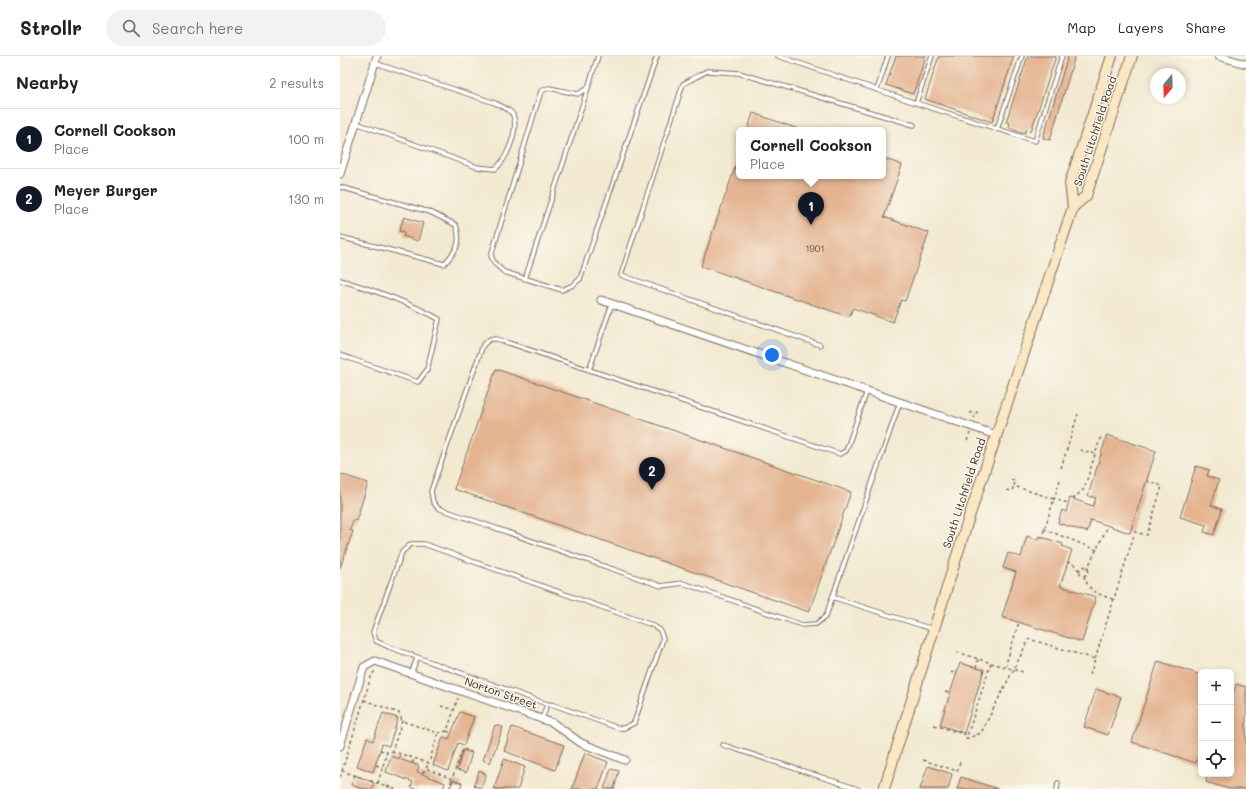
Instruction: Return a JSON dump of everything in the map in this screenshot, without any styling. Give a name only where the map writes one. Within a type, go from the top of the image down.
[{"type":"main road","name":"South Litchfield Road","points":[[884,789],[996,435],[1073,207],[1070,183],[1112,56]]},
{"type":"main road","name":"South Litchfield Road","points":[[1073,207],[1086,196],[1132,56]]},
{"type":"main road","points":[[1070,183],[1086,196]]},
{"type":"street","points":[[1218,56],[1246,64]]},
{"type":"street","points":[[340,174],[376,59]]},
{"type":"street","points":[[601,300],[996,435]]},
{"type":"street","name":"Norton Street","points":[[340,746],[364,667],[375,661],[553,723],[581,743],[625,760]]},
{"type":"lane","points":[[525,279],[598,56]]},
{"type":"lane","points":[[588,88],[578,94],[549,88],[541,91],[491,256],[495,264],[504,272],[562,290],[573,285],[580,278],[657,56]]},
{"type":"lane","points":[[778,56],[916,103],[1035,141],[1062,56]]},
{"type":"lane","points":[[877,90],[888,56]]},
{"type":"lane","points":[[916,103],[932,56]]},
{"type":"lane","points":[[997,129],[1022,56]]},
{"type":"lane","points":[[356,123],[478,167],[495,169],[502,164],[508,153],[514,127],[513,114],[507,109],[495,103],[376,59]]},
{"type":"lane","points":[[820,344],[621,275],[683,84],[707,71],[739,73],[914,125]]},
{"type":"lane","points":[[340,187],[430,212],[456,225],[459,235],[456,250],[444,264],[340,237]]},
{"type":"lane","points":[[340,280],[369,288],[424,310],[440,319],[427,370],[418,382],[340,355]]},
{"type":"lane","points":[[589,370],[612,304]]},
{"type":"lane","points":[[867,391],[846,451],[840,454],[497,339],[490,339],[483,345],[431,491],[433,502],[438,508],[661,586],[683,583],[802,624],[816,624],[826,616],[900,402]]},
{"type":"lane","points":[[411,544],[424,544],[652,625],[660,630],[663,639],[634,722],[624,728],[618,728],[554,705],[547,704],[418,658],[376,641],[374,632],[402,552],[411,544]]},
{"type":"lane","points":[[832,597],[934,630]]},
{"type":"lane","points":[[411,674],[418,658]]},
{"type":"lane","points":[[542,719],[547,704]]},
{"type":"lane","points":[[723,745],[858,789]]},
{"type":"lane","points":[[1057,789],[1058,783]]},
{"type":"path","points":[[1061,468],[1078,414]]},
{"type":"path","points":[[1073,499],[1084,489],[1101,436]]},
{"type":"path","points":[[1080,450],[1095,454]]},
{"type":"path","points":[[1008,490],[1012,491],[1014,486],[1015,481],[1011,480]]},
{"type":"path","points":[[1042,537],[1060,480]]},
{"type":"path","points":[[1090,675],[1135,532],[1147,535],[1162,486],[1147,481]]},
{"type":"path","points":[[1014,486],[1068,503]]},
{"type":"path","points":[[1084,576],[1087,574],[1087,569],[1108,526]]},
{"type":"path","points":[[1044,529],[1081,543],[1082,546],[1097,550]]},
{"type":"path","points":[[1068,562],[1075,565],[1081,575],[1084,576],[1090,589],[1095,593],[1113,599]]},
{"type":"path","points":[[1079,571],[1082,567],[1087,569]]},
{"type":"path","points":[[1006,667],[1020,622]]},
{"type":"path","points":[[991,663],[966,739],[982,733],[1029,639],[1094,659]]},
{"type":"path","points":[[957,652],[1023,672]]},
{"type":"path","points":[[976,668],[978,659]]},
{"type":"path","points":[[340,777],[371,677],[374,672],[379,670]]},
{"type":"path","points":[[951,672],[956,674]]},
{"type":"path","points":[[944,692],[950,694]]},
{"type":"path","points":[[447,730],[458,698]]},
{"type":"path","points":[[364,700],[399,713],[402,721],[392,751]]},
{"type":"path","points":[[441,706],[454,710]]},
{"type":"path","points":[[451,717],[455,718]]},
{"type":"path","points":[[402,721],[438,733],[447,730]]},
{"type":"path","points":[[934,725],[967,735]]},
{"type":"path","points":[[447,730],[451,733]]},
{"type":"path","points":[[423,773],[427,769],[438,733]]},
{"type":"path","points":[[449,789],[463,749],[472,752]]},
{"type":"path","points":[[380,750],[387,752],[392,751],[429,763]]},
{"type":"path","points":[[378,783],[387,752]]},
{"type":"path","points":[[399,758],[400,754]]},
{"type":"path","points":[[412,763],[415,758]]},
{"type":"path","points":[[923,760],[957,772],[960,762]]},
{"type":"path","points":[[376,765],[382,767]]},
{"type":"path","points":[[427,769],[452,779]]},
{"type":"path","points":[[342,771],[395,789]]},
{"type":"building","points":[[896,56],[926,56],[913,94],[886,85]]},
{"type":"building","points":[[939,56],[1014,56],[992,122],[925,99]]},
{"type":"building","points":[[1028,56],[1056,56],[1031,131],[1027,129],[1025,133],[1009,127],[1010,123],[1006,122]]},
{"type":"building","points":[[1068,56],[1075,56],[1050,140],[1043,138]]},
{"type":"building","points":[[753,113],[793,127],[749,127]]},
{"type":"building","points":[[886,159],[902,165],[884,217],[929,233],[905,301],[901,300],[893,322],[853,308],[849,317],[701,266],[736,165],[736,179],[886,179]]},
{"type":"building","points":[[404,217],[423,223],[418,241],[403,236],[405,232],[399,231]]},
{"type":"building","points":[[496,369],[851,492],[809,612],[454,489]]},
{"type":"building","points":[[1107,435],[1156,451],[1130,533],[1091,520],[1087,532],[1058,523],[1062,510],[1066,512],[1070,498],[1093,506],[1096,498],[1088,496]]},
{"type":"building","points":[[1196,466],[1209,470],[1207,476],[1219,480],[1211,505],[1222,509],[1214,535],[1204,532],[1206,525],[1180,517]]},
{"type":"building","points":[[340,474],[368,483],[356,521],[353,520],[350,530],[353,531],[340,568]]},
{"type":"building","points":[[1027,536],[1038,540],[1039,536],[1063,544],[1062,546],[1072,550],[1060,586],[1096,597],[1082,642],[1002,617],[1016,572],[1003,568],[1008,553],[1021,557]]},
{"type":"building","points":[[1158,661],[1198,674],[1198,756],[1196,763],[1132,742]]},
{"type":"building","points":[[960,663],[984,670],[964,733],[940,725]]},
{"type":"building","points":[[1236,684],[1246,687],[1246,789],[1229,789],[1206,782],[1207,777],[1234,777],[1234,691]]},
{"type":"building","points":[[1096,689],[1121,697],[1108,735],[1084,727]]},
{"type":"building","points":[[460,712],[474,717],[464,745],[458,743],[448,771],[433,765],[443,737],[449,739]]},
{"type":"building","points":[[383,713],[398,718],[389,746],[382,744],[373,772],[357,766],[367,738],[373,741]]},
{"type":"building","points":[[495,725],[503,727],[490,763],[483,760]]},
{"type":"building","points":[[512,727],[564,745],[555,770],[504,751]]},
{"type":"building","points":[[463,750],[472,753],[466,773],[457,770]]},
{"type":"building","points":[[585,753],[608,762],[598,789],[572,789]]},
{"type":"building","points":[[391,756],[419,766],[417,772],[445,783],[443,789],[415,789],[411,787],[413,782],[386,772]]},
{"type":"building","points":[[504,759],[525,767],[518,789],[494,789]]},
{"type":"building","points":[[928,766],[952,774],[948,789],[920,789]]},
{"type":"building","points":[[611,769],[619,771],[614,789],[604,789]]},
{"type":"building","points":[[479,771],[486,774],[481,788],[474,786]]},
{"type":"building","points":[[355,775],[374,783],[372,789],[363,789],[351,785]]},
{"type":"building","points":[[961,777],[998,789],[957,789]]},
{"type":"building","points":[[453,780],[462,783],[460,789],[450,789]]},
{"type":"place","name":"Cornell Cookson","points":[[811,225]]},
{"type":"place","name":"Meyer Burger","points":[[652,490]]}]
